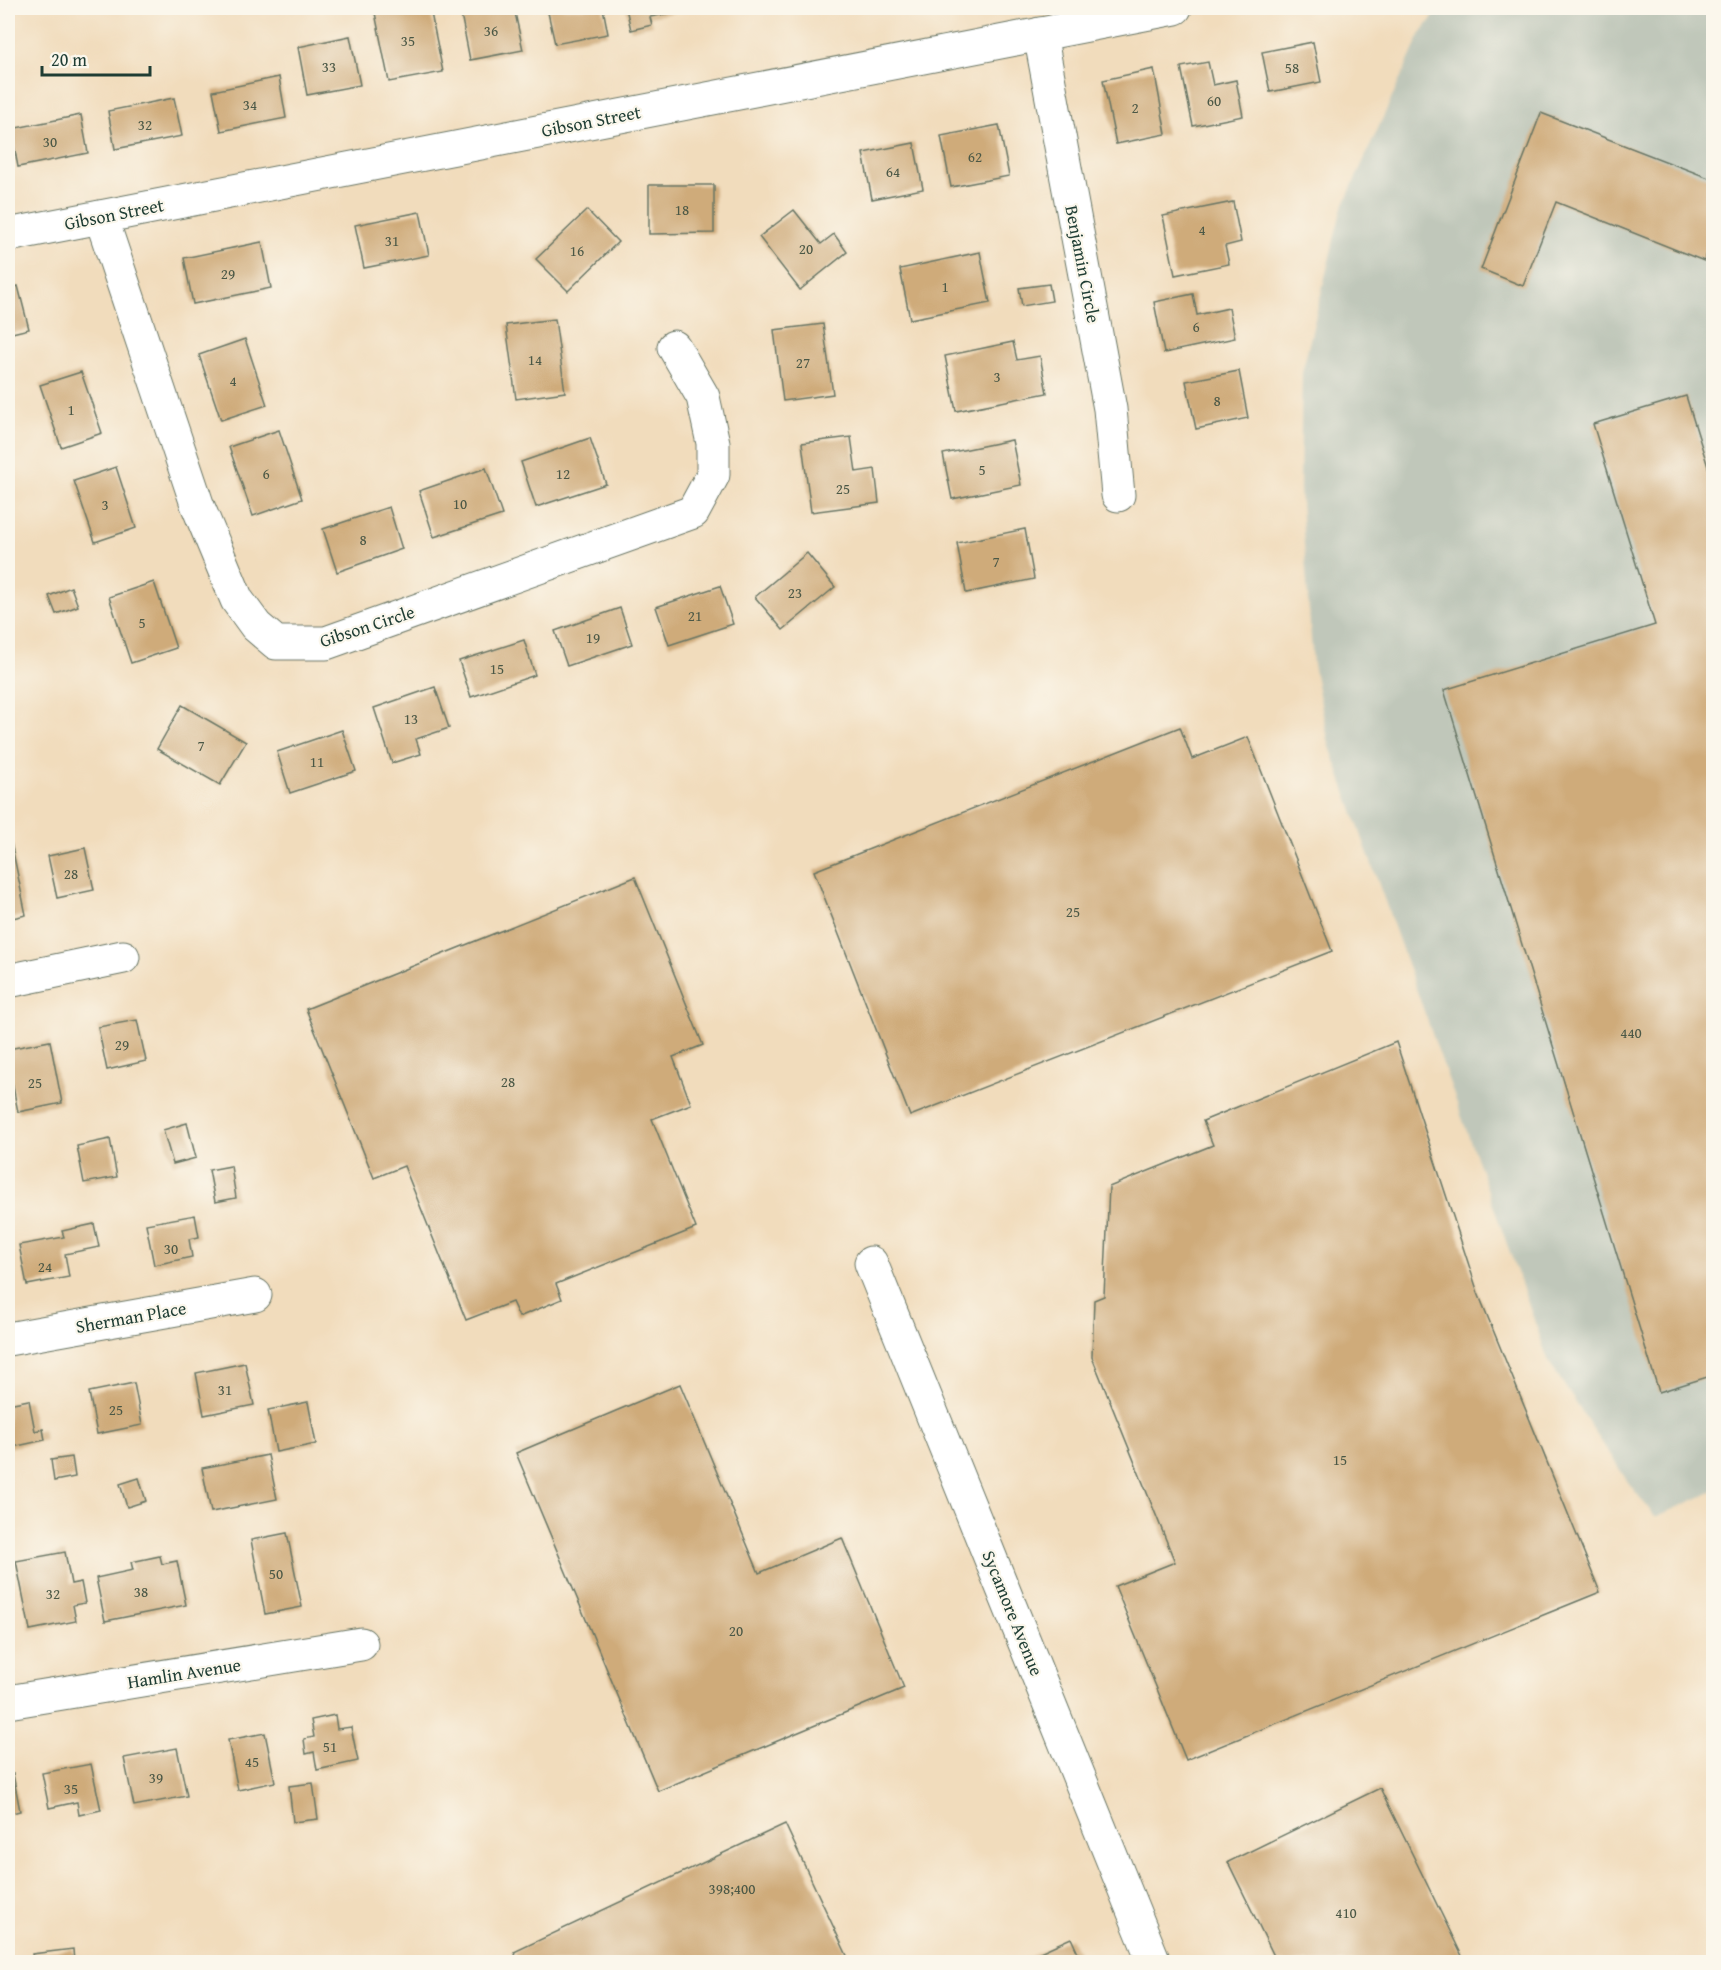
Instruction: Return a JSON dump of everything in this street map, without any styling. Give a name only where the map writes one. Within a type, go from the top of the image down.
[{"type":"street","name":"Gibson Street","points":[[8,235],[1175,8]]},
{"type":"street","name":"Benjamin Circle","points":[[1040,34],[1110,409],[1118,495]]},
{"type":"street","name":"Gibson Circle","points":[[101,217],[197,504],[237,600],[255,626],[276,643],[326,643],[693,512],[713,475],[713,443],[703,397],[674,347]]},
{"type":"street","points":[[8,981],[123,957]]},
{"type":"street","name":"Sycamore Avenue","points":[[871,1263],[1154,1962]]},
{"type":"street","name":"Sherman Place","points":[[8,1339],[255,1295]]},
{"type":"street","name":"Hamlin Avenue","points":[[8,1702],[360,1644]]},
{"type":"shaded area","points":[[1440,8],[1713,8],[1714,1491],[1655,1517],[1628,1482],[1549,1362],[1329,744],[1313,664],[1300,489],[1302,373],[1341,211],[1421,33]]},
{"type":"building","points":[[374,8],[430,8],[443,72],[389,82]]},
{"type":"building","points":[[514,8],[523,50],[470,60],[460,9]]},
{"type":"building","points":[[547,8],[603,8],[608,34],[555,44]]},
{"type":"building","points":[[626,8],[692,9],[650,17],[652,25],[631,30]]},
{"type":"building","points":[[350,36],[360,85],[307,95],[298,47]]},
{"type":"building","points":[[1313,42],[1321,82],[1270,92],[1262,52]]},
{"type":"building","points":[[1208,62],[1213,85],[1236,80],[1243,116],[1193,126],[1181,67]]},
{"type":"building","points":[[1154,69],[1166,134],[1116,144],[1103,80]]},
{"type":"building","points":[[279,77],[286,118],[221,131],[213,91]]},
{"type":"building","points":[[174,98],[182,136],[115,149],[108,111]]},
{"type":"building","points":[[1541,113],[1714,180],[1714,237],[1704,261],[1556,202],[1523,286],[1481,269]]},
{"type":"building","points":[[81,115],[88,153],[18,167],[11,129]]},
{"type":"building","points":[[999,125],[1009,176],[951,187],[941,136]]},
{"type":"building","points":[[914,143],[923,189],[872,199],[863,153]]},
{"type":"building","points":[[649,185],[714,185],[714,233],[649,234]]},
{"type":"building","points":[[1233,202],[1241,242],[1225,246],[1229,264],[1175,275],[1163,216]]},
{"type":"building","points":[[587,210],[618,242],[568,291],[536,259]]},
{"type":"building","points":[[794,210],[821,244],[834,234],[847,252],[800,290],[759,237]]},
{"type":"building","points":[[420,212],[429,255],[364,268],[355,225]]},
{"type":"building","points":[[262,242],[271,288],[193,304],[184,258]]},
{"type":"building","points":[[980,252],[990,303],[910,319],[900,269]]},
{"type":"building","points":[[1049,284],[1052,301],[1022,306],[1019,288]]},
{"type":"building","points":[[18,286],[29,329],[8,334],[8,289]]},
{"type":"building","points":[[1193,294],[1197,315],[1229,308],[1235,338],[1164,353],[1154,302]]},
{"type":"building","points":[[555,319],[565,392],[516,399],[506,325]]},
{"type":"building","points":[[823,324],[833,394],[783,401],[774,330]]},
{"type":"building","points":[[245,339],[267,405],[221,420],[199,355]]},
{"type":"building","points":[[1013,342],[1017,360],[1040,356],[1047,393],[956,411],[945,356]]},
{"type":"building","points":[[1239,371],[1248,418],[1196,429],[1186,381]]},
{"type":"building","points":[[81,372],[102,433],[61,447],[40,385]]},
{"type":"building","points":[[1686,396],[1714,486],[1714,1375],[1659,1392],[1444,690],[1655,625],[1593,424]]},
{"type":"building","points":[[279,430],[302,499],[253,516],[229,447]]},
{"type":"building","points":[[851,437],[856,472],[875,469],[879,503],[811,512],[802,443]]},
{"type":"building","points":[[590,438],[606,484],[536,507],[521,462]]},
{"type":"building","points":[[1012,440],[1021,485],[952,499],[943,454]]},
{"type":"building","points":[[116,467],[136,528],[95,542],[74,481]]},
{"type":"building","points":[[486,468],[502,515],[434,537],[419,491]]},
{"type":"building","points":[[389,507],[402,549],[337,572],[323,529]]},
{"type":"building","points":[[1025,529],[1034,579],[966,593],[957,543]]},
{"type":"building","points":[[807,553],[835,587],[783,630],[755,597]]},
{"type":"building","points":[[154,582],[176,648],[131,663],[109,597]]},
{"type":"building","points":[[720,586],[733,624],[669,645],[656,607]]},
{"type":"building","points":[[71,587],[78,606],[56,614],[49,596]]},
{"type":"building","points":[[620,608],[632,644],[567,666],[555,631]]},
{"type":"building","points":[[524,640],[535,675],[471,697],[459,661]]},
{"type":"building","points":[[435,687],[449,728],[416,739],[421,754],[392,763],[374,708]]},
{"type":"building","points":[[182,705],[246,742],[220,785],[157,749]]},
{"type":"building","points":[[1180,727],[1192,759],[1248,737],[1332,951],[910,1116],[814,871]]},
{"type":"building","points":[[342,730],[356,771],[290,793],[277,752]]},
{"type":"building","points":[[8,842],[11,842],[26,915],[8,919]]},
{"type":"building","points":[[85,848],[94,890],[57,898],[48,856]]},
{"type":"building","points":[[635,877],[703,1045],[673,1057],[691,1104],[652,1119],[696,1228],[556,1284],[562,1299],[519,1317],[512,1302],[466,1320],[404,1166],[374,1178],[306,1009]]},
{"type":"building","points":[[137,1020],[146,1061],[107,1070],[98,1027]]},
{"type":"building","points":[[50,1041],[62,1103],[18,1112],[8,1061],[8,1049]]},
{"type":"building","points":[[1396,1042],[1478,1293],[1600,1592],[1186,1760],[1115,1586],[1175,1562],[1092,1357],[1094,1300],[1104,1296],[1109,1187],[1213,1145],[1203,1121]]},
{"type":"building","points":[[187,1123],[196,1158],[173,1164],[163,1130]]},
{"type":"building","points":[[110,1139],[117,1177],[84,1183],[77,1146]]},
{"type":"building","points":[[231,1166],[236,1198],[215,1202],[209,1170]]},
{"type":"building","points":[[195,1215],[199,1237],[189,1239],[192,1257],[154,1265],[146,1224]]},
{"type":"building","points":[[94,1224],[99,1247],[65,1254],[69,1277],[27,1285],[19,1245],[64,1237],[62,1231]]},
{"type":"building","points":[[245,1363],[254,1405],[204,1415],[196,1373]]},
{"type":"building","points":[[134,1383],[142,1425],[97,1434],[89,1392]]},
{"type":"building","points":[[680,1384],[759,1573],[842,1538],[904,1688],[658,1791],[516,1453]]},
{"type":"building","points":[[29,1400],[35,1431],[43,1429],[45,1440],[8,1448],[8,1404]]},
{"type":"building","points":[[308,1402],[316,1444],[276,1452],[268,1410]]},
{"type":"building","points":[[268,1455],[277,1499],[211,1512],[202,1468]]},
{"type":"building","points":[[72,1457],[75,1477],[54,1481],[51,1460]]},
{"type":"building","points":[[139,1478],[146,1501],[127,1507],[120,1484]]},
{"type":"building","points":[[287,1533],[302,1607],[265,1614],[251,1540]]},
{"type":"building","points":[[65,1552],[71,1584],[81,1582],[85,1603],[73,1605],[76,1621],[30,1630],[16,1561]]},
{"type":"building","points":[[160,1556],[162,1564],[177,1561],[186,1605],[105,1621],[96,1578],[133,1570],[131,1562]]},
{"type":"building","points":[[335,1715],[337,1729],[351,1727],[358,1761],[317,1770],[314,1752],[306,1754],[304,1739],[314,1737],[311,1720]]},
{"type":"building","points":[[265,1733],[275,1782],[238,1790],[228,1740]]},
{"type":"building","points":[[177,1748],[187,1796],[134,1806],[124,1758]]},
{"type":"building","points":[[91,1764],[101,1810],[79,1815],[77,1802],[49,1808],[42,1773]]},
{"type":"building","points":[[13,1774],[20,1811],[8,1814],[8,1775]]},
{"type":"building","points":[[313,1783],[318,1819],[293,1822],[289,1786]]},
{"type":"building","points":[[1380,1788],[1465,1962],[1277,1962],[1228,1862]]},
{"type":"building","points":[[785,1824],[850,1962],[519,1962],[514,1952]]},
{"type":"building","points":[[1071,1938],[1082,1962],[1018,1962]]},
{"type":"building","points":[[73,1949],[74,1962],[33,1962],[32,1954]]}]
